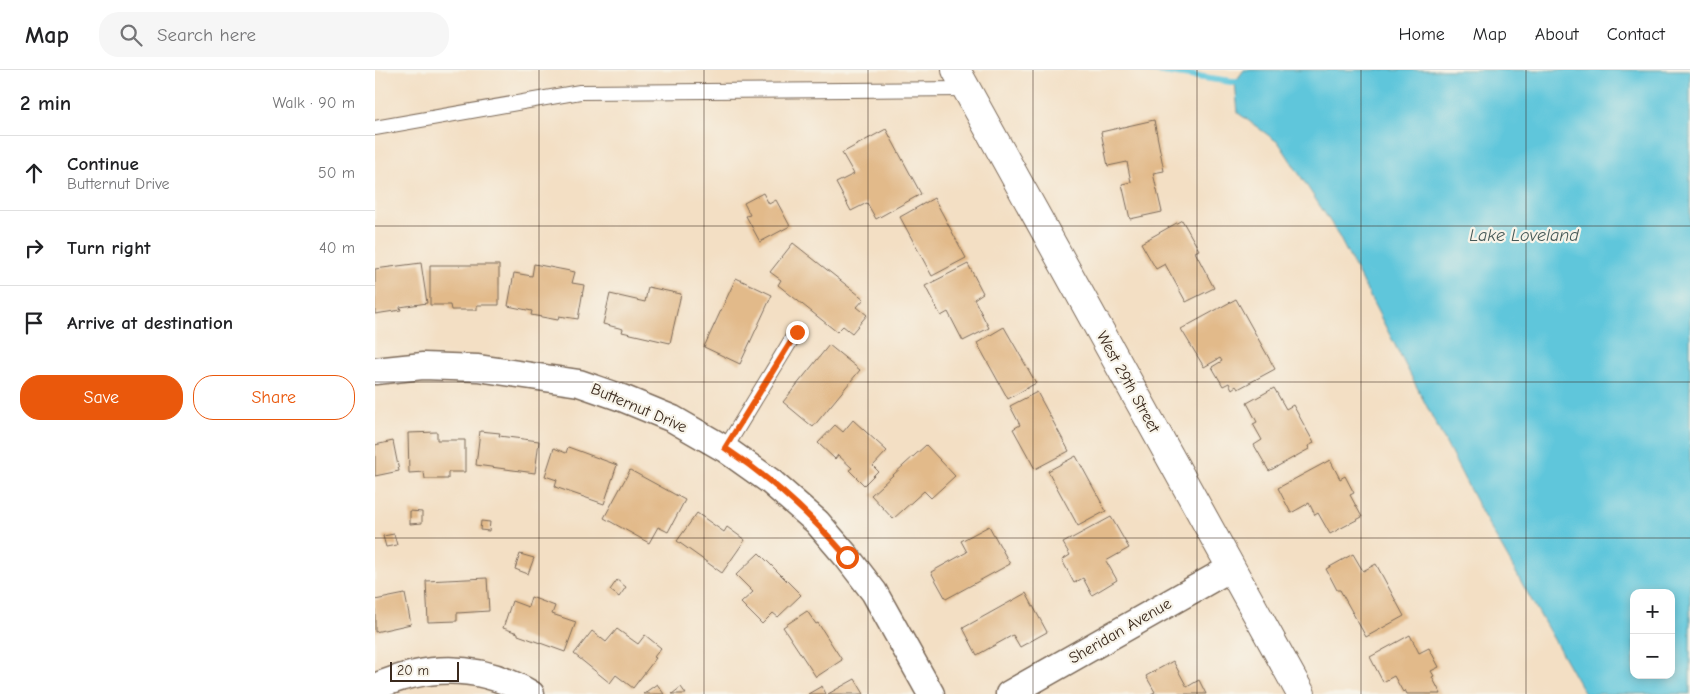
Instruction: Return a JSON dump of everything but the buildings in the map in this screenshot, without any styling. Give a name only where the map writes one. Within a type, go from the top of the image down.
[{"type":"main road","name":"West 29th Street","points":[[961,79],[1301,694]]},
{"type":"street","name":"Butternut Drive","points":[[375,371],[423,366],[478,368],[579,383],[673,419],[725,448],[770,481],[804,510],[847,557],[874,592],[931,694]]},
{"type":"street","name":"Sheridan Avenue","points":[[1009,694],[1231,568]]},
{"type":"street","points":[[375,687],[396,678],[419,672],[441,670],[470,671],[502,680],[531,694]]},
{"type":"lane","points":[[375,128],[580,92],[961,79]]},
{"type":"lane","points":[[725,448],[797,332]]},
{"type":"water","name":"Lake Loveland","points":[[1244,70],[1690,70],[1690,694],[1585,694],[1482,513],[1335,229],[1279,143],[1238,113],[1235,82]]},
{"type":"waterway","points":[[1152,70],[1235,82]]},
{"type":"route","points":[[797,332],[725,448],[770,481],[817,522],[847,557]]}]
